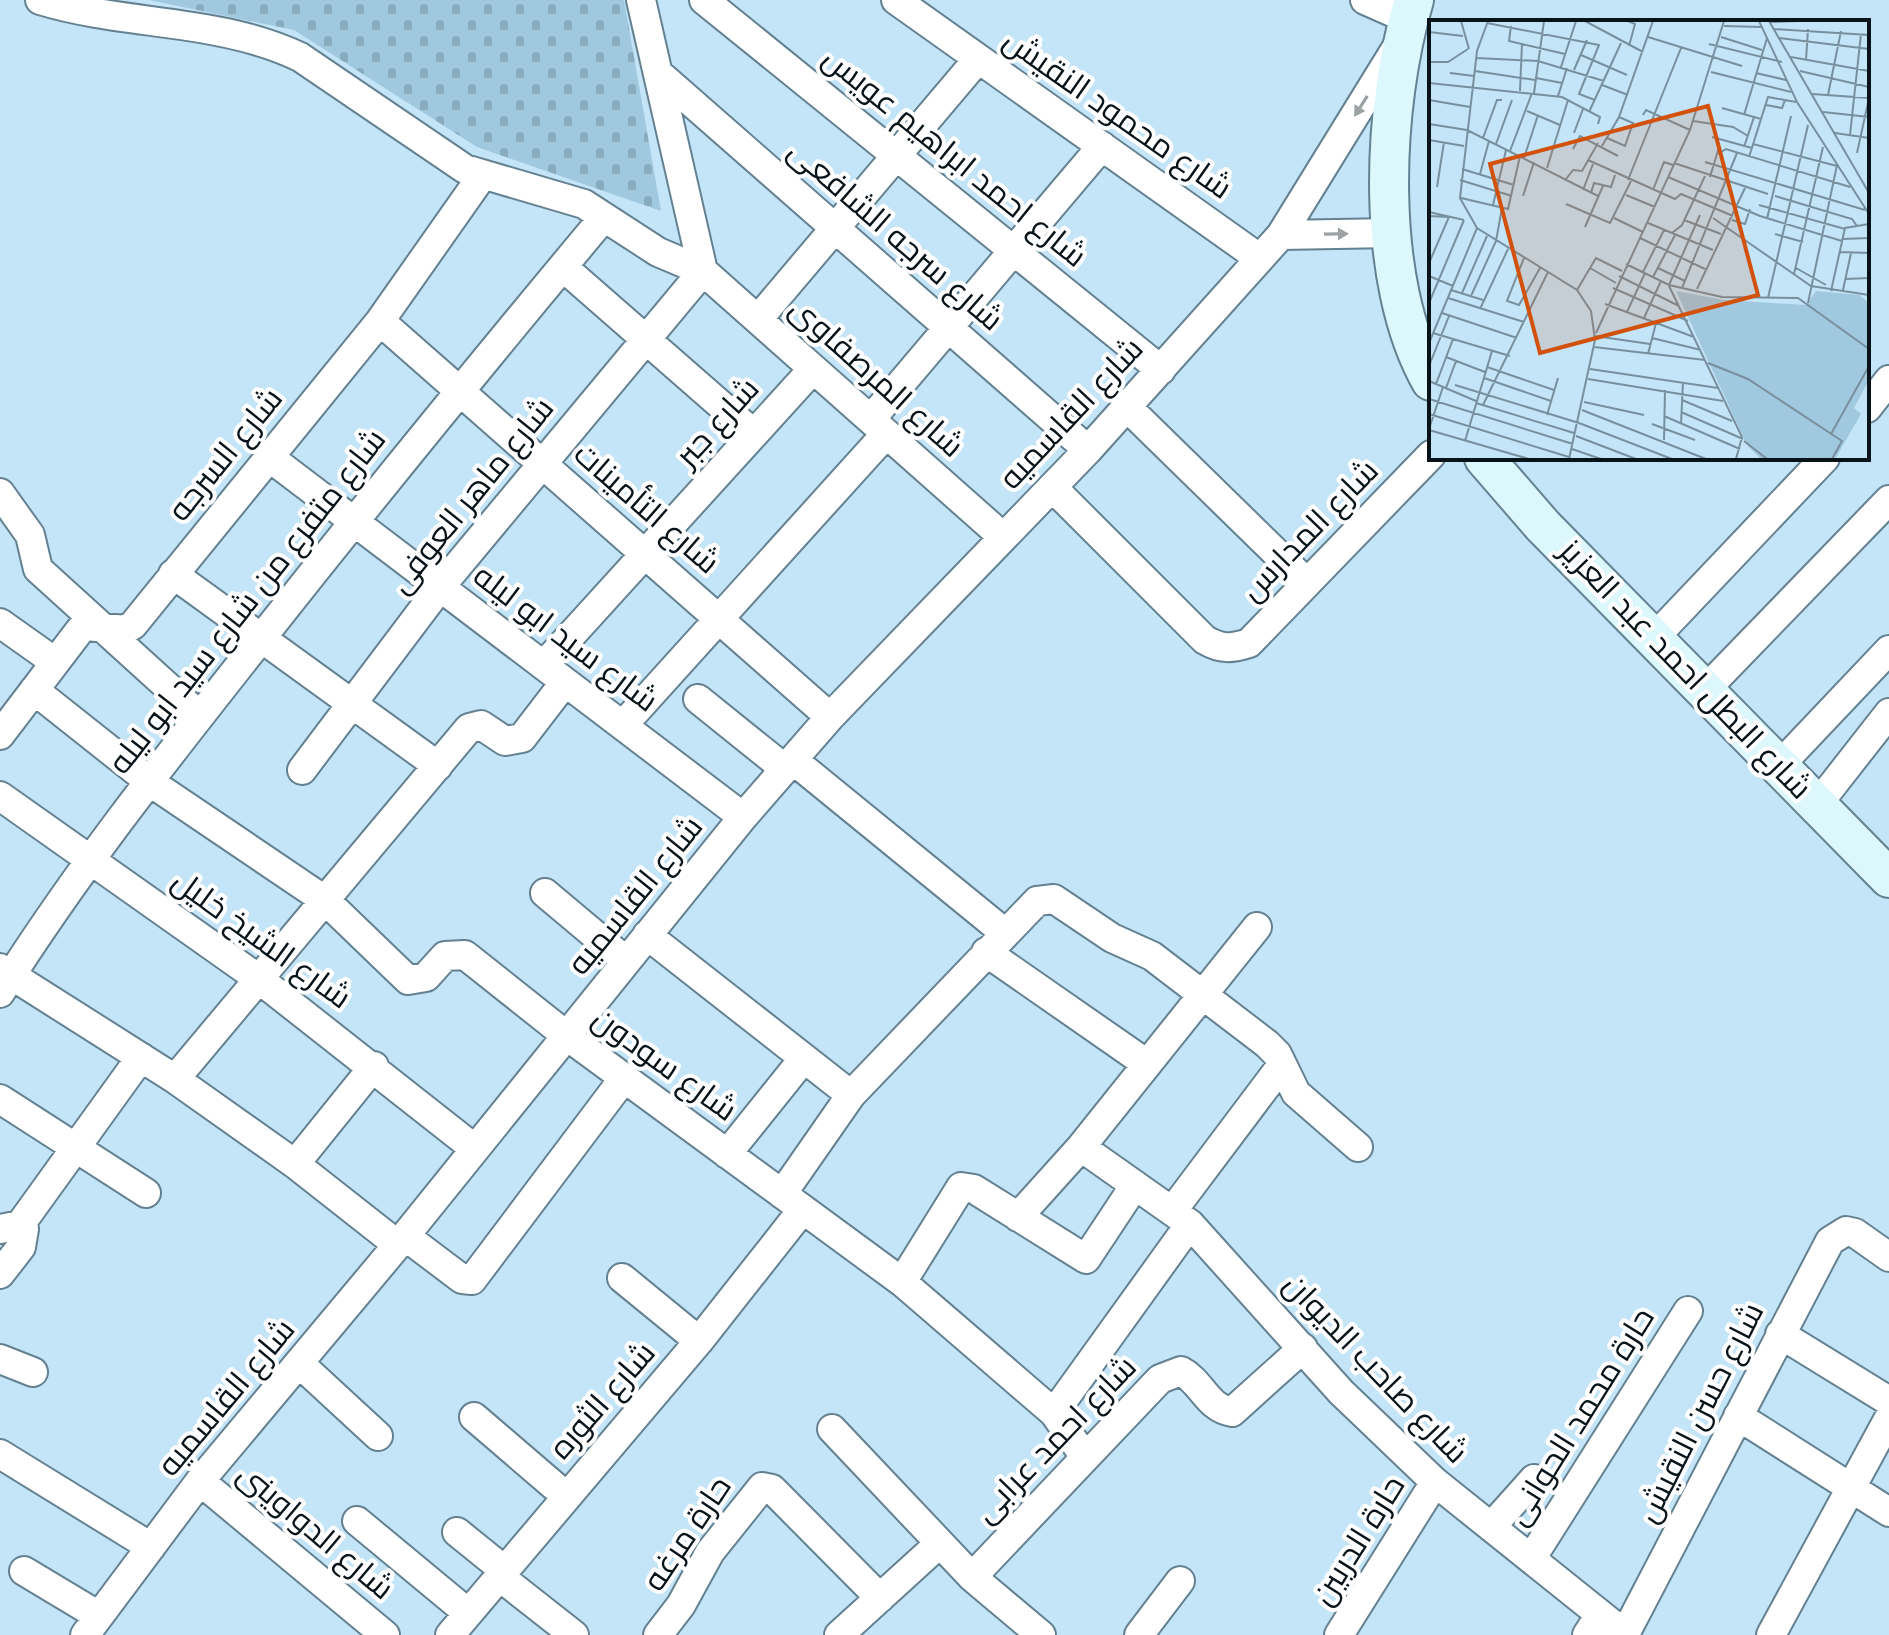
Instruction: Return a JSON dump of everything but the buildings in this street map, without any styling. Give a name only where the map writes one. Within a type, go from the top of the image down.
[{"type":"main road","points":[[1408,19],[1391,103],[1389,168],[1392,233],[1402,302],[1429,376]]},
{"type":"main road","name":"شارع البطل احمد عبد العزيز","points":[[1486,460],[1543,526],[1889,878]]},
{"type":"street","name":"شارع المرصفاوى","points":[[40,0],[104,14],[166,21],[278,46],[300,57],[445,157],[482,176],[560,195],[604,217],[658,252],[703,271],[1003,537]]},
{"type":"street","points":[[641,0],[703,271]]},
{"type":"street","name":"شارع احمد ابراهيم عويس","points":[[704,0],[1161,370]]},
{"type":"street","name":"شارع محمود النقيش","points":[[896,0],[1259,258]]},
{"type":"street","points":[[1365,0],[1408,19]]},
{"type":"street","name":"شارع القاسميه","points":[[92,1626],[200,1481],[300,1364],[743,817],[830,717],[1088,450],[1281,235],[1408,19]]},
{"type":"street","points":[[759,318],[978,59]]},
{"type":"street","name":"شارع سرجه الشافعى","points":[[658,73],[1088,450]]},
{"type":"street","points":[[623,725],[719,619],[878,427],[948,328],[1102,146]]},
{"type":"street","name":"شارع السرجه","points":[[0,735],[80,630],[87,626],[125,630],[133,625],[380,321],[482,176]]},
{"type":"street","name":"شارع متفرع من شارع سيد ابو ليله","points":[[4,978],[90,858],[353,521],[604,217]]},
{"type":"street","points":[[1281,235],[1392,233]]},
{"type":"street","points":[[563,267],[754,434]]},
{"type":"street","name":"شارع ماهر العوفى","points":[[302,770],[440,587],[703,271]]},
{"type":"street","name":"شارع التأمينات","points":[[380,321],[830,717]]},
{"type":"street","name":"شارع جبر","points":[[175,1079],[469,728],[481,725],[505,741],[522,738],[554,674],[645,554],[813,369]]},
{"type":"street","points":[[1869,405],[1889,380]]},
{"type":"street","points":[[1127,407],[1307,583]]},
{"type":"street","name":"شارع سيد ابو ليله","points":[[269,457],[743,817]]},
{"type":"street","name":"شارع المدارس","points":[[1052,487],[1205,640],[1220,648],[1234,648],[1249,643],[1429,457]]},
{"type":"street","points":[[1653,639],[1823,460]]},
{"type":"street","points":[[0,493],[30,535],[38,569],[200,716]]},
{"type":"street","points":[[1705,690],[1889,500]]},
{"type":"street","points":[[173,574],[438,766]]},
{"type":"street","points":[[0,623],[55,662]]},
{"type":"street","points":[[1779,766],[1889,650]]},
{"type":"street","name":"شارع سودون","points":[[34,690],[150,782],[326,901],[408,980],[426,977],[445,956],[465,955],[567,1036],[902,1282],[1054,1413],[1085,1457]]},
{"type":"street","points":[[698,699],[789,765],[996,942],[1147,1064]]},
{"type":"street","points":[[1817,805],[1889,713]]},
{"type":"street","name":"شارع الشيخ خليل","points":[[0,796],[259,979],[374,1066],[475,1149]]},
{"type":"street","points":[[545,893],[626,961]]},
{"type":"street","name":"شارع الثوره","points":[[459,1624],[699,1341],[793,1201],[851,1095],[1037,901],[1054,899],[1112,938],[1152,956],[1203,994]]},
{"type":"street","points":[[1018,1217],[1081,1147],[1257,927]]},
{"type":"street","points":[[647,935],[851,1095]]},
{"type":"street","points":[[4,978],[175,1079],[401,1240],[462,1279],[472,1280],[624,1078]]},
{"type":"street","points":[[1203,994],[1267,1044],[1296,1093],[1358,1147]]},
{"type":"street","points":[[10,1227],[75,1147],[141,1057]]},
{"type":"street","points":[[727,1154],[804,1058]]},
{"type":"street","points":[[1054,1413],[1282,1065]]},
{"type":"street","points":[[295,1164],[374,1066]]},
{"type":"street","points":[[0,1099],[146,1193]]},
{"type":"street","name":"شارع صاحب الديوان","points":[[1081,1147],[1182,1217],[1341,1392],[1435,1482],[1531,1559],[1594,1625],[1626,1635]]},
{"type":"street","points":[[902,1282],[961,1187],[974,1189],[1086,1259],[1135,1185]]},
{"type":"street","points":[[0,1274],[24,1241],[24,1229],[10,1227]]},
{"type":"street","name":"شارع حسن النقيش","points":[[1626,1635],[1830,1241],[1846,1231],[1887,1251]]},
{"type":"street","points":[[622,1278],[699,1341]]},
{"type":"street","name":"حارة محمد الحوانى","points":[[1531,1559],[1688,1311]]},
{"type":"street","points":[[1780,1334],[1889,1401]]},
{"type":"street","name":"شارع احمد عرابى","points":[[972,1577],[1160,1379],[1172,1372],[1190,1376],[1214,1405],[1232,1412],[1303,1348]]},
{"type":"street","points":[[0,1359],[33,1372]]},
{"type":"street","points":[[300,1364],[378,1436]]},
{"type":"street","points":[[1738,1416],[1889,1512]]},
{"type":"street","points":[[474,1417],[566,1496]]},
{"type":"street","points":[[1771,1635],[1889,1418]]},
{"type":"street","points":[[832,1429],[972,1577],[1041,1635]]},
{"type":"street","points":[[0,1454],[151,1547]]},
{"type":"street","points":[[1491,1527],[1534,1479]]},
{"type":"street","name":"شارع الدواوينى","points":[[200,1481],[385,1635]]},
{"type":"street","name":"حارة الدربين","points":[[1339,1635],[1435,1482]]},
{"type":"street","name":"حارة مرغه","points":[[658,1635],[681,1605],[710,1552],[762,1487],[772,1489],[880,1598]]},
{"type":"street","points":[[357,1521],[459,1624]]},
{"type":"street","points":[[457,1532],[574,1635]]},
{"type":"street","points":[[839,1635],[939,1544]]},
{"type":"street","points":[[24,1571],[92,1626]]},
{"type":"street","points":[[1139,1635],[1180,1581]]},
{"type":"green space","points":[[149,0],[624,0],[661,211],[477,147],[294,30]]}]
